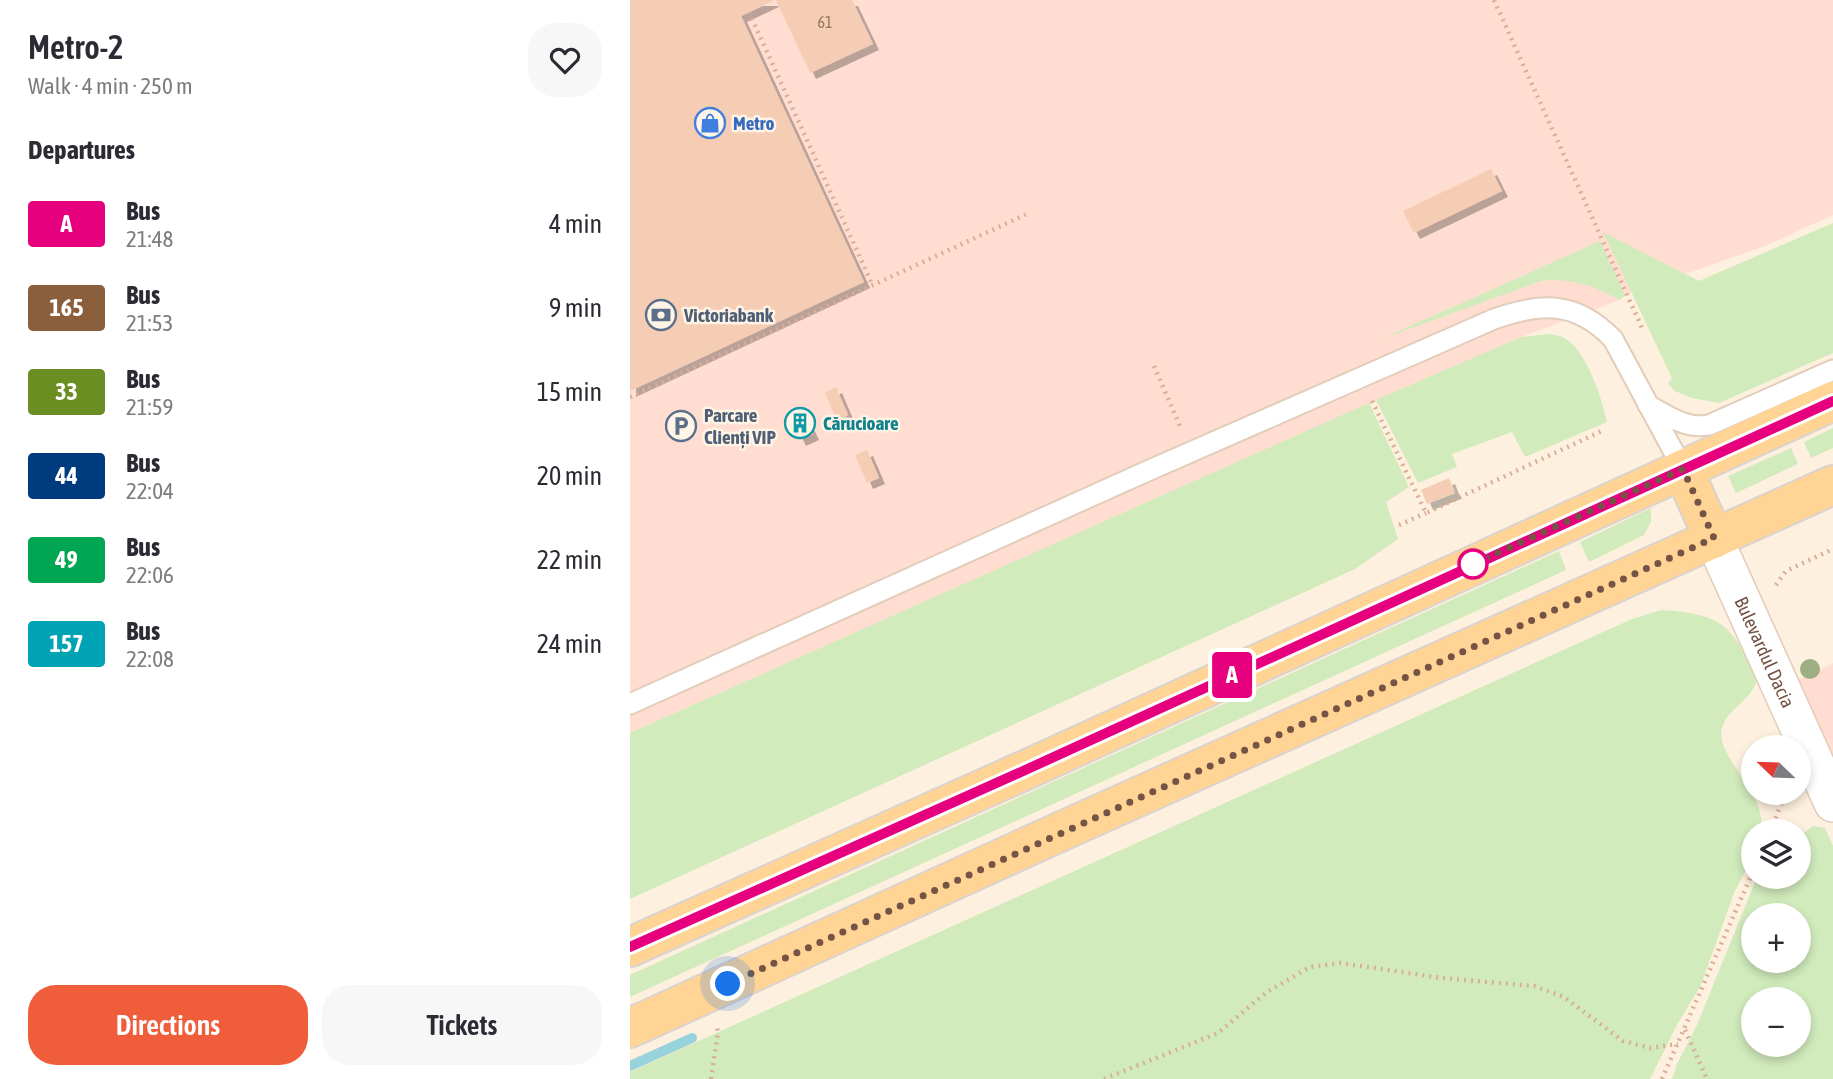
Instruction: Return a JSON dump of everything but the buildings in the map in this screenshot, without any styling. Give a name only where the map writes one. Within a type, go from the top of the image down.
[{"type":"main road","points":[[630,947],[1034,766],[1833,401]]},
{"type":"main road","points":[[1683,469],[1714,538]]},
{"type":"main road","points":[[630,1028],[1833,485]]},
{"type":"street","name":"Bulevardul Dacia","points":[[1714,538],[1833,803]]},
{"type":"lane","points":[[630,704],[1154,468],[1521,309],[1543,306],[1563,308],[1598,324],[1613,340],[1683,469]]},
{"type":"lane","points":[[1648,405],[1694,428],[1709,425],[1833,370]]},
{"type":"path","points":[[1494,0],[1629,296]]},
{"type":"path","points":[[749,12],[873,286]]},
{"type":"path","points":[[630,397],[1027,214]]},
{"type":"path","points":[[840,231],[847,227]]},
{"type":"path","points":[[1154,366],[1181,430]]},
{"type":"path","points":[[1370,398],[1426,513]]},
{"type":"path","points":[[1399,525],[1604,430]]},
{"type":"path","points":[[1774,589],[1786,571],[1833,549]]},
{"type":"path","points":[[1662,1079],[1745,889]]},
{"type":"path","points":[[1104,1079],[1218,1033],[1267,992],[1310,967],[1340,963],[1442,978],[1534,986],[1564,997],[1623,1041],[1650,1048],[1678,1044]]},
{"type":"path","points":[[703,995],[718,1032],[711,1079]]},
{"type":"path","points":[[1685,1030],[1707,1079]]},
{"type":"shaded area","points":[[630,0],[1833,0],[1833,215],[1765,246],[1625,295],[1620,300],[1521,337],[630,733]]},
{"type":"shaded area","points":[[1833,663],[1833,759],[1796,681]]},
{"type":"green space","points":[[1833,223],[1833,353],[1719,403],[1692,398],[1675,391],[1668,384],[1672,378],[1603,232],[1699,281]]},
{"type":"green space","points":[[1600,241],[1625,295],[1620,300],[1582,284],[1562,280],[1541,281],[1379,340]]},
{"type":"green space","points":[[1550,334],[1566,339],[1581,354],[1597,389],[1607,422],[1525,457],[1512,432],[1452,454],[1457,467],[1418,483],[1376,400],[1521,337]]},
{"type":"green space","points":[[1369,403],[1409,487],[1386,502],[1398,539],[1355,569],[630,899],[630,733]]},
{"type":"green space","points":[[1833,428],[1833,448],[1811,458],[1804,442]]},
{"type":"green space","points":[[1791,448],[1798,464],[1736,493],[1728,476]]},
{"type":"green space","points":[[1651,508],[1651,522],[1644,535],[1589,562],[1580,542]]},
{"type":"green space","points":[[1559,551],[1566,570],[630,997],[630,975]]},
{"type":"green space","points":[[1661,610],[1712,619],[1723,626],[1741,647],[1757,681],[1725,721],[1722,739],[1741,775],[1741,805],[1758,805],[1761,819],[1741,819],[1741,879],[1701,985],[1650,1079],[630,1079],[630,1072],[1632,619]]},
{"type":"green space","points":[[1811,828],[1825,828],[1833,846],[1833,1079],[1672,1079],[1741,916],[1741,973],[1811,973],[1811,903],[1746,903],[1752,889],[1811,889]]},
{"type":"waterway","points":[[630,1066],[692,1038]]},
{"type":"bus line","name":"A","points":[[630,947],[1021,772],[1833,401]]},
{"type":"place","name":"Metro","points":[[710,123]]},
{"type":"place","name":"Victoriabank","points":[[661,315]]},
{"type":"place","name":"Cărucioare","points":[[800,423]]},
{"type":"place","name":"Parcare Clienți VIP","points":[[681,426]]},
{"type":"route","points":[[728,984],[1714,538],[1683,469],[1473,564]]}]
